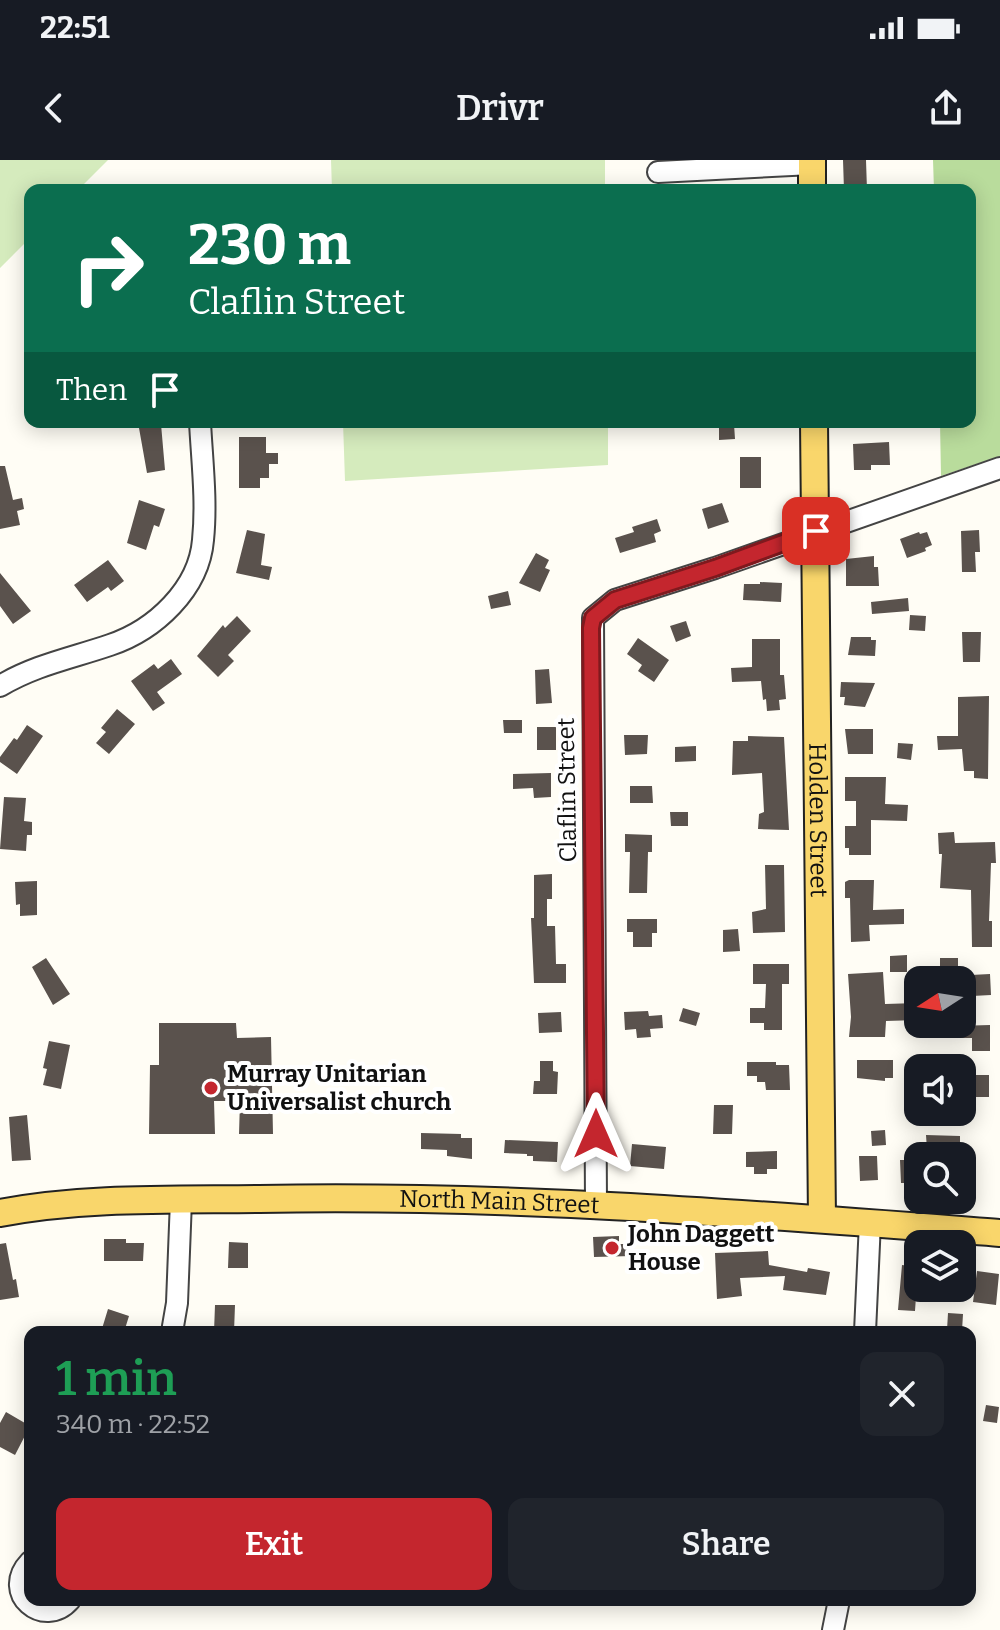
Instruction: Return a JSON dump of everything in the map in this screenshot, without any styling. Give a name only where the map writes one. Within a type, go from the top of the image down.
[{"type":"main road","name":"Holden Street","points":[[814,428],[822,1219]]},
{"type":"main road","name":"North Main Street","points":[[0,1213],[90,1202],[330,1197],[596,1204],[1000,1233]]},
{"type":"street","points":[[658,172],[812,171]]},
{"type":"street","points":[[4,676],[112,645],[137,633],[163,615],[185,589],[196,567],[203,542],[200,428]]},
{"type":"street","points":[[816,531],[1000,468]]},
{"type":"street","name":"Claflin Street","points":[[596,1204],[593,618],[615,600],[816,531]]},
{"type":"street","points":[[173,1326],[178,1292],[181,1200]]},
{"type":"street","points":[[865,1326],[870,1222]]},
{"type":"street","points":[[24,1566],[12,1585],[16,1605],[22,1612],[31,1618],[50,1619],[59,1615],[66,1606]]},
{"type":"street","points":[[833,1630],[838,1606]]},
{"type":"green space","points":[[0,160],[108,160],[84,184],[24,184],[24,244],[0,268]]},
{"type":"green space","points":[[331,160],[605,160],[605,184],[332,184]]},
{"type":"green space","points":[[933,160],[1000,160],[1000,456],[941,476],[940,428],[976,428],[976,184],[934,184]]},
{"type":"green space","points":[[343,428],[608,428],[608,465],[345,481]]},
{"type":"building","points":[[843,160],[866,160],[867,184],[844,184]]},
{"type":"building","points":[[139,428],[161,428],[165,470],[147,473]]},
{"type":"building","points":[[719,428],[734,428],[735,439],[719,440]]},
{"type":"building","points":[[239,437],[266,437],[266,453],[278,453],[278,464],[269,464],[269,478],[260,478],[260,488],[239,488]]},
{"type":"building","points":[[889,442],[890,465],[871,465],[871,470],[854,470],[853,444]]},
{"type":"building","points":[[740,457],[761,457],[761,488],[740,488]]},
{"type":"building","points":[[0,466],[5,466],[13,500],[22,498],[24,509],[17,511],[20,525],[0,529]]},
{"type":"building","points":[[139,500],[165,509],[159,527],[154,525],[146,550],[127,543]]},
{"type":"building","points":[[722,503],[729,522],[708,529],[702,509]]},
{"type":"building","points":[[657,519],[661,531],[654,534],[656,542],[620,553],[615,538],[634,532],[632,527]]},
{"type":"building","points":[[247,530],[265,534],[261,565],[272,567],[269,580],[236,573]]},
{"type":"building","points":[[979,530],[980,552],[975,552],[976,572],[962,572],[961,531]]},
{"type":"building","points":[[927,532],[932,545],[925,548],[926,551],[907,558],[900,539]]},
{"type":"building","points":[[536,553],[549,560],[545,568],[550,570],[540,592],[519,583]]},
{"type":"building","points":[[874,556],[879,586],[846,586],[846,559]]},
{"type":"building","points":[[108,560],[124,581],[111,591],[108,587],[87,602],[74,585]]},
{"type":"building","points":[[0,573],[31,611],[13,624],[0,606]]},
{"type":"building","points":[[782,583],[781,602],[743,600],[744,584]]},
{"type":"building","points":[[508,591],[511,605],[491,609],[488,596]]},
{"type":"building","points":[[908,598],[909,611],[872,614],[871,602]]},
{"type":"building","points":[[910,615],[926,616],[925,631],[909,630]]},
{"type":"building","points":[[237,616],[251,631],[228,655],[234,661],[218,677],[197,656],[223,625],[225,628]]},
{"type":"building","points":[[686,621],[691,636],[676,642],[670,626]]},
{"type":"building","points":[[962,632],[981,632],[980,662],[963,662]]},
{"type":"building","points":[[851,637],[876,640],[875,656],[848,655]]},
{"type":"building","points":[[638,638],[669,660],[654,682],[638,671],[642,665],[627,654]]},
{"type":"building","points":[[752,639],[780,639],[780,675],[784,675],[786,699],[779,700],[780,710],[767,711],[761,681],[732,682],[731,668],[752,667]]},
{"type":"building","points":[[171,659],[182,674],[157,692],[165,703],[153,711],[131,681],[154,664],[158,669]]},
{"type":"building","points":[[549,669],[552,703],[536,704],[535,670]]},
{"type":"building","points":[[841,682],[875,683],[865,707],[844,705],[845,697],[840,697]]},
{"type":"building","points":[[989,696],[988,779],[974,778],[974,771],[964,771],[962,749],[938,750],[937,736],[958,736],[958,697]]},
{"type":"building","points":[[117,709],[135,724],[109,754],[96,743],[106,732],[101,728]]},
{"type":"building","points":[[503,720],[522,720],[522,733],[504,733]]},
{"type":"building","points":[[27,725],[43,736],[17,774],[0,762],[0,757]]},
{"type":"building","points":[[537,727],[556,727],[556,750],[537,750]]},
{"type":"building","points":[[845,729],[873,729],[873,754],[848,754]]},
{"type":"building","points":[[624,735],[648,735],[647,754],[625,755]]},
{"type":"building","points":[[748,736],[784,737],[789,830],[758,829],[759,814],[764,812],[762,773],[732,775],[733,741],[748,741]]},
{"type":"building","points":[[898,743],[913,744],[911,760],[897,758]]},
{"type":"building","points":[[696,746],[696,761],[675,762],[675,747]]},
{"type":"building","points":[[551,773],[551,797],[534,798],[533,788],[513,789],[513,774]]},
{"type":"building","points":[[845,777],[886,777],[885,804],[908,805],[907,821],[871,820],[871,855],[849,855],[849,848],[845,848],[845,826],[856,826],[856,801],[845,801]]},
{"type":"building","points":[[630,786],[652,786],[653,803],[630,803]]},
{"type":"building","points":[[4,797],[26,798],[24,821],[32,822],[32,835],[27,835],[26,851],[0,849]]},
{"type":"building","points":[[670,812],[688,812],[688,826],[671,826]]},
{"type":"building","points":[[954,832],[955,843],[995,842],[996,863],[991,863],[989,921],[992,921],[992,947],[972,947],[971,890],[940,888],[942,854],[939,854],[938,833]]},
{"type":"building","points":[[625,834],[652,835],[652,852],[648,852],[647,893],[629,893],[630,852],[625,852]]},
{"type":"building","points":[[765,865],[784,865],[785,932],[753,933],[752,912],[766,909]]},
{"type":"building","points":[[552,874],[552,899],[547,899],[547,926],[555,926],[556,964],[566,964],[566,983],[534,983],[531,918],[534,918],[534,875]]},
{"type":"building","points":[[874,880],[873,910],[904,909],[904,924],[869,925],[870,941],[851,942],[850,898],[845,898],[845,882]]},
{"type":"building","points":[[37,881],[37,915],[20,916],[15,882]]},
{"type":"building","points":[[627,919],[657,919],[657,933],[652,933],[652,947],[633,947],[633,932],[627,932]]},
{"type":"building","points":[[738,929],[740,951],[723,952],[723,930]]},
{"type":"building","points":[[907,955],[904,972],[890,972],[890,956]]},
{"type":"building","points":[[46,958],[70,994],[53,1005],[32,967]]},
{"type":"building","points":[[940,958],[958,958],[958,966],[940,966]]},
{"type":"building","points":[[753,964],[789,964],[789,984],[782,984],[782,1030],[764,1030],[764,1023],[750,1023],[750,1008],[765,1008],[766,984],[753,984]]},
{"type":"building","points":[[883,972],[885,1004],[904,1003],[904,1020],[886,1021],[885,1037],[849,1037],[848,974]]},
{"type":"building","points":[[990,974],[991,995],[976,996],[976,975]]},
{"type":"building","points":[[683,1008],[700,1013],[696,1026],[679,1021]]},
{"type":"building","points":[[648,1011],[649,1016],[662,1015],[663,1028],[650,1029],[651,1037],[637,1038],[636,1029],[625,1030],[624,1012]]},
{"type":"building","points":[[561,1012],[562,1032],[539,1033],[538,1013]]},
{"type":"building","name":"Murray Unitarian Universalist church","points":[[159,1023],[236,1023],[237,1038],[271,1037],[273,1134],[239,1134],[240,1101],[214,1101],[215,1134],[149,1134],[150,1065],[159,1065]]},
{"type":"building","points":[[976,1025],[990,1025],[990,1051],[972,1051]]},
{"type":"building","points":[[49,1041],[70,1045],[61,1089],[43,1085]]},
{"type":"building","points":[[857,1060],[893,1060],[893,1078],[885,1078],[885,1081],[857,1078]]},
{"type":"building","points":[[540,1061],[553,1061],[553,1071],[558,1072],[557,1094],[533,1094],[534,1081],[540,1081]]},
{"type":"building","points":[[747,1062],[789,1065],[790,1090],[766,1090],[765,1082],[757,1082],[757,1076],[747,1076]]},
{"type":"building","points":[[976,1075],[989,1075],[989,1097],[976,1097]]},
{"type":"building","points":[[714,1105],[733,1105],[732,1134],[713,1134]]},
{"type":"building","points":[[27,1115],[31,1160],[12,1161],[9,1117]]},
{"type":"building","points":[[885,1130],[886,1145],[872,1146],[871,1131]]},
{"type":"building","points":[[421,1133],[461,1134],[461,1138],[472,1138],[472,1159],[447,1156],[447,1150],[421,1149]]},
{"type":"building","points":[[926,1135],[960,1136],[960,1142],[926,1142]]},
{"type":"building","points":[[505,1140],[558,1142],[557,1162],[533,1161],[533,1156],[527,1154],[504,1153]]},
{"type":"building","points":[[632,1144],[666,1147],[664,1169],[630,1166]]},
{"type":"building","points":[[777,1151],[777,1169],[767,1169],[767,1174],[754,1174],[754,1167],[746,1167],[746,1152]]},
{"type":"building","points":[[859,1156],[877,1156],[878,1180],[860,1181]]},
{"type":"building","points":[[900,1160],[904,1160],[904,1183],[901,1183]]},
{"type":"building","name":"John Daggett House","points":[[619,1236],[619,1244],[631,1244],[632,1256],[594,1257],[593,1237]]},
{"type":"building","points":[[104,1239],[144,1243],[143,1261],[104,1261]]},
{"type":"building","points":[[229,1242],[248,1243],[248,1268],[228,1268]]},
{"type":"building","points":[[6,1243],[19,1297],[0,1300],[0,1244]]},
{"type":"building","points":[[768,1251],[769,1265],[807,1272],[808,1268],[830,1272],[826,1295],[783,1290],[785,1276],[740,1278],[742,1296],[717,1299],[715,1253]]},
{"type":"building","points":[[650,1252],[651,1267],[634,1268],[633,1253]]},
{"type":"building","points":[[902,1265],[904,1302],[916,1302],[915,1311],[898,1310]]},
{"type":"building","points":[[977,1271],[999,1274],[996,1305],[973,1302],[976,1302]]},
{"type":"building","points":[[215,1305],[235,1305],[234,1326],[214,1326]]},
{"type":"building","points":[[108,1309],[129,1316],[126,1326],[103,1326]]},
{"type":"building","points":[[948,1313],[963,1314],[962,1326],[947,1326]]},
{"type":"building","points":[[986,1405],[999,1407],[997,1423],[983,1421]]},
{"type":"building","points":[[6,1412],[24,1422],[24,1438],[15,1455],[0,1447],[0,1423]]},
{"type":"place","name":"Murray Unitarian Universalist church","points":[[211,1088]]},
{"type":"place","name":"John Daggett House","points":[[612,1248]]},
{"type":"route","points":[[596,1134],[593,618],[615,600],[816,531]]}]
